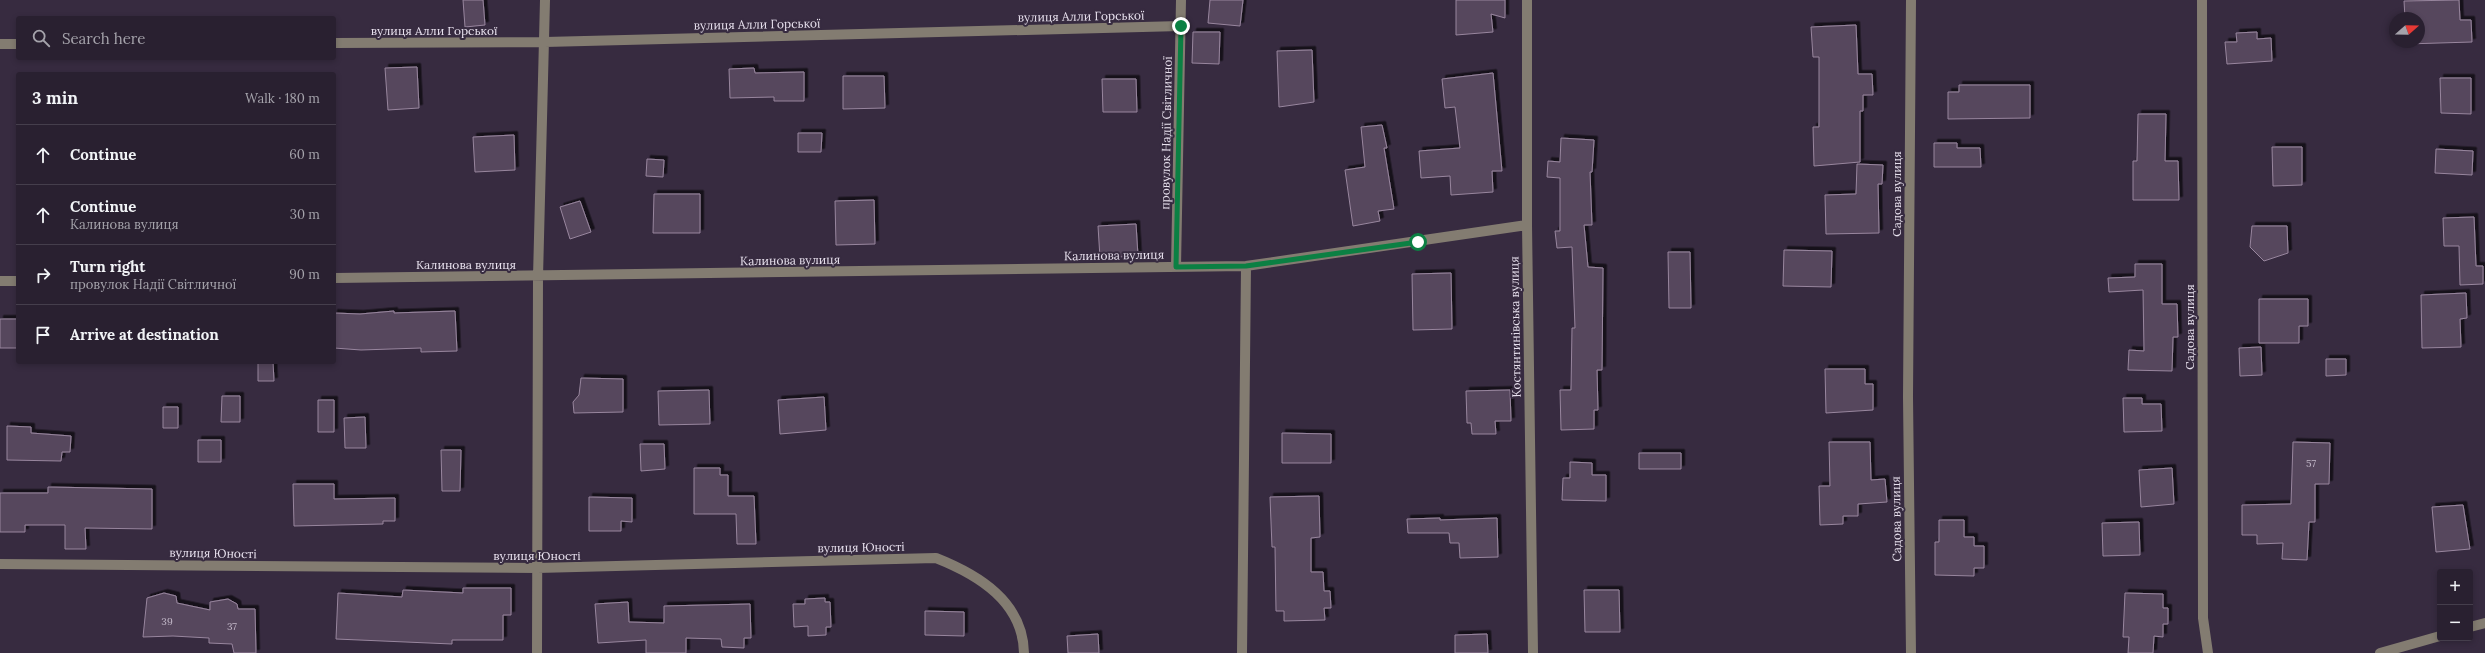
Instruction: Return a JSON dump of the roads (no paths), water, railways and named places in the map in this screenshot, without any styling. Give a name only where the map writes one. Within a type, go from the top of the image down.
[{"type":"street","points":[[537,653],[538,277],[545,0]]},
{"type":"street","name":"провулок Надії Світличної","points":[[1176,267],[1181,0]]},
{"type":"street","name":"Костянтинівська вулиця","points":[[1527,0],[1526,225],[1533,653]]},
{"type":"street","name":"Садова вулиця","points":[[1911,0],[1908,397],[1911,653]]},
{"type":"street","name":"Садова вулиця","points":[[2202,0],[2203,610],[2208,653]]},
{"type":"street","name":"вулиця Алли Горської","points":[[336,43],[545,42],[1181,26]]},
{"type":"street","points":[[0,44],[16,44]]},
{"type":"street","name":"Калинова вулиця","points":[[336,278],[538,277],[1246,266],[1526,225]]},
{"type":"street","points":[[1242,653],[1246,266]]},
{"type":"street","points":[[0,281],[16,281]]},
{"type":"street","name":"вулиця Юності","points":[[0,564],[537,568],[936,558],[967,570],[988,585],[1012,611],[1024,642],[1024,653]]},
{"type":"street","points":[[2473,626],[2485,623]]},
{"type":"street","points":[[2380,653],[2437,637]]}]
